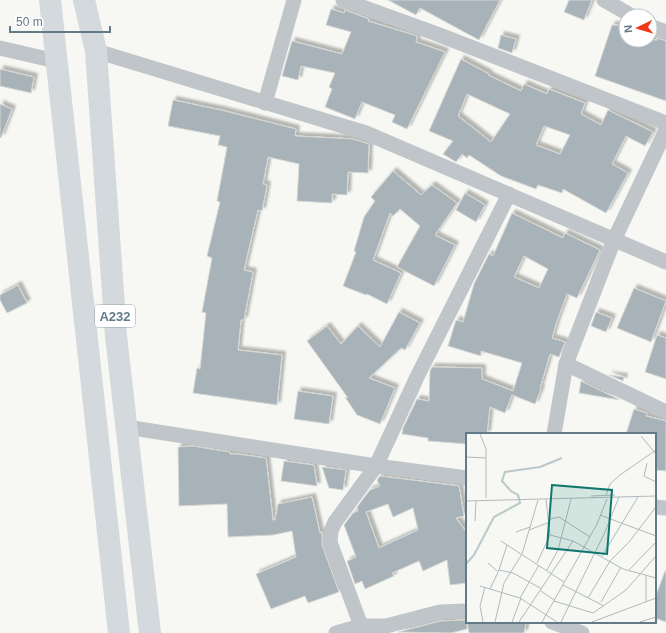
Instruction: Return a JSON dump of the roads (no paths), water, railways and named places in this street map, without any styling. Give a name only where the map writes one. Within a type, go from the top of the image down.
[{"type":"highway","name":"A232","points":[[50,0],[119,633]]},
{"type":"highway","name":"A232","points":[[84,0],[96,51],[116,336],[150,633]]},
{"type":"highway","points":[[86,339],[116,336]]},
{"type":"street","points":[[265,103],[294,0]]},
{"type":"street","points":[[343,0],[437,34],[666,123]]},
{"type":"street","points":[[604,0],[618,8]]},
{"type":"street","points":[[0,48],[56,61]]},
{"type":"street","points":[[96,51],[366,133],[666,262]]},
{"type":"street","points":[[554,433],[566,364],[614,240],[666,130]]},
{"type":"street","points":[[361,626],[330,542],[331,531],[335,522],[376,466],[417,377],[509,194]]},
{"type":"street","points":[[566,364],[666,412]]},
{"type":"street","points":[[126,427],[376,466],[466,478]]},
{"type":"street","points":[[656,506],[666,508]]},
{"type":"street","points":[[336,633],[361,626],[387,630],[440,612],[466,611]]},
{"type":"street","points":[[555,623],[582,633]]}]
